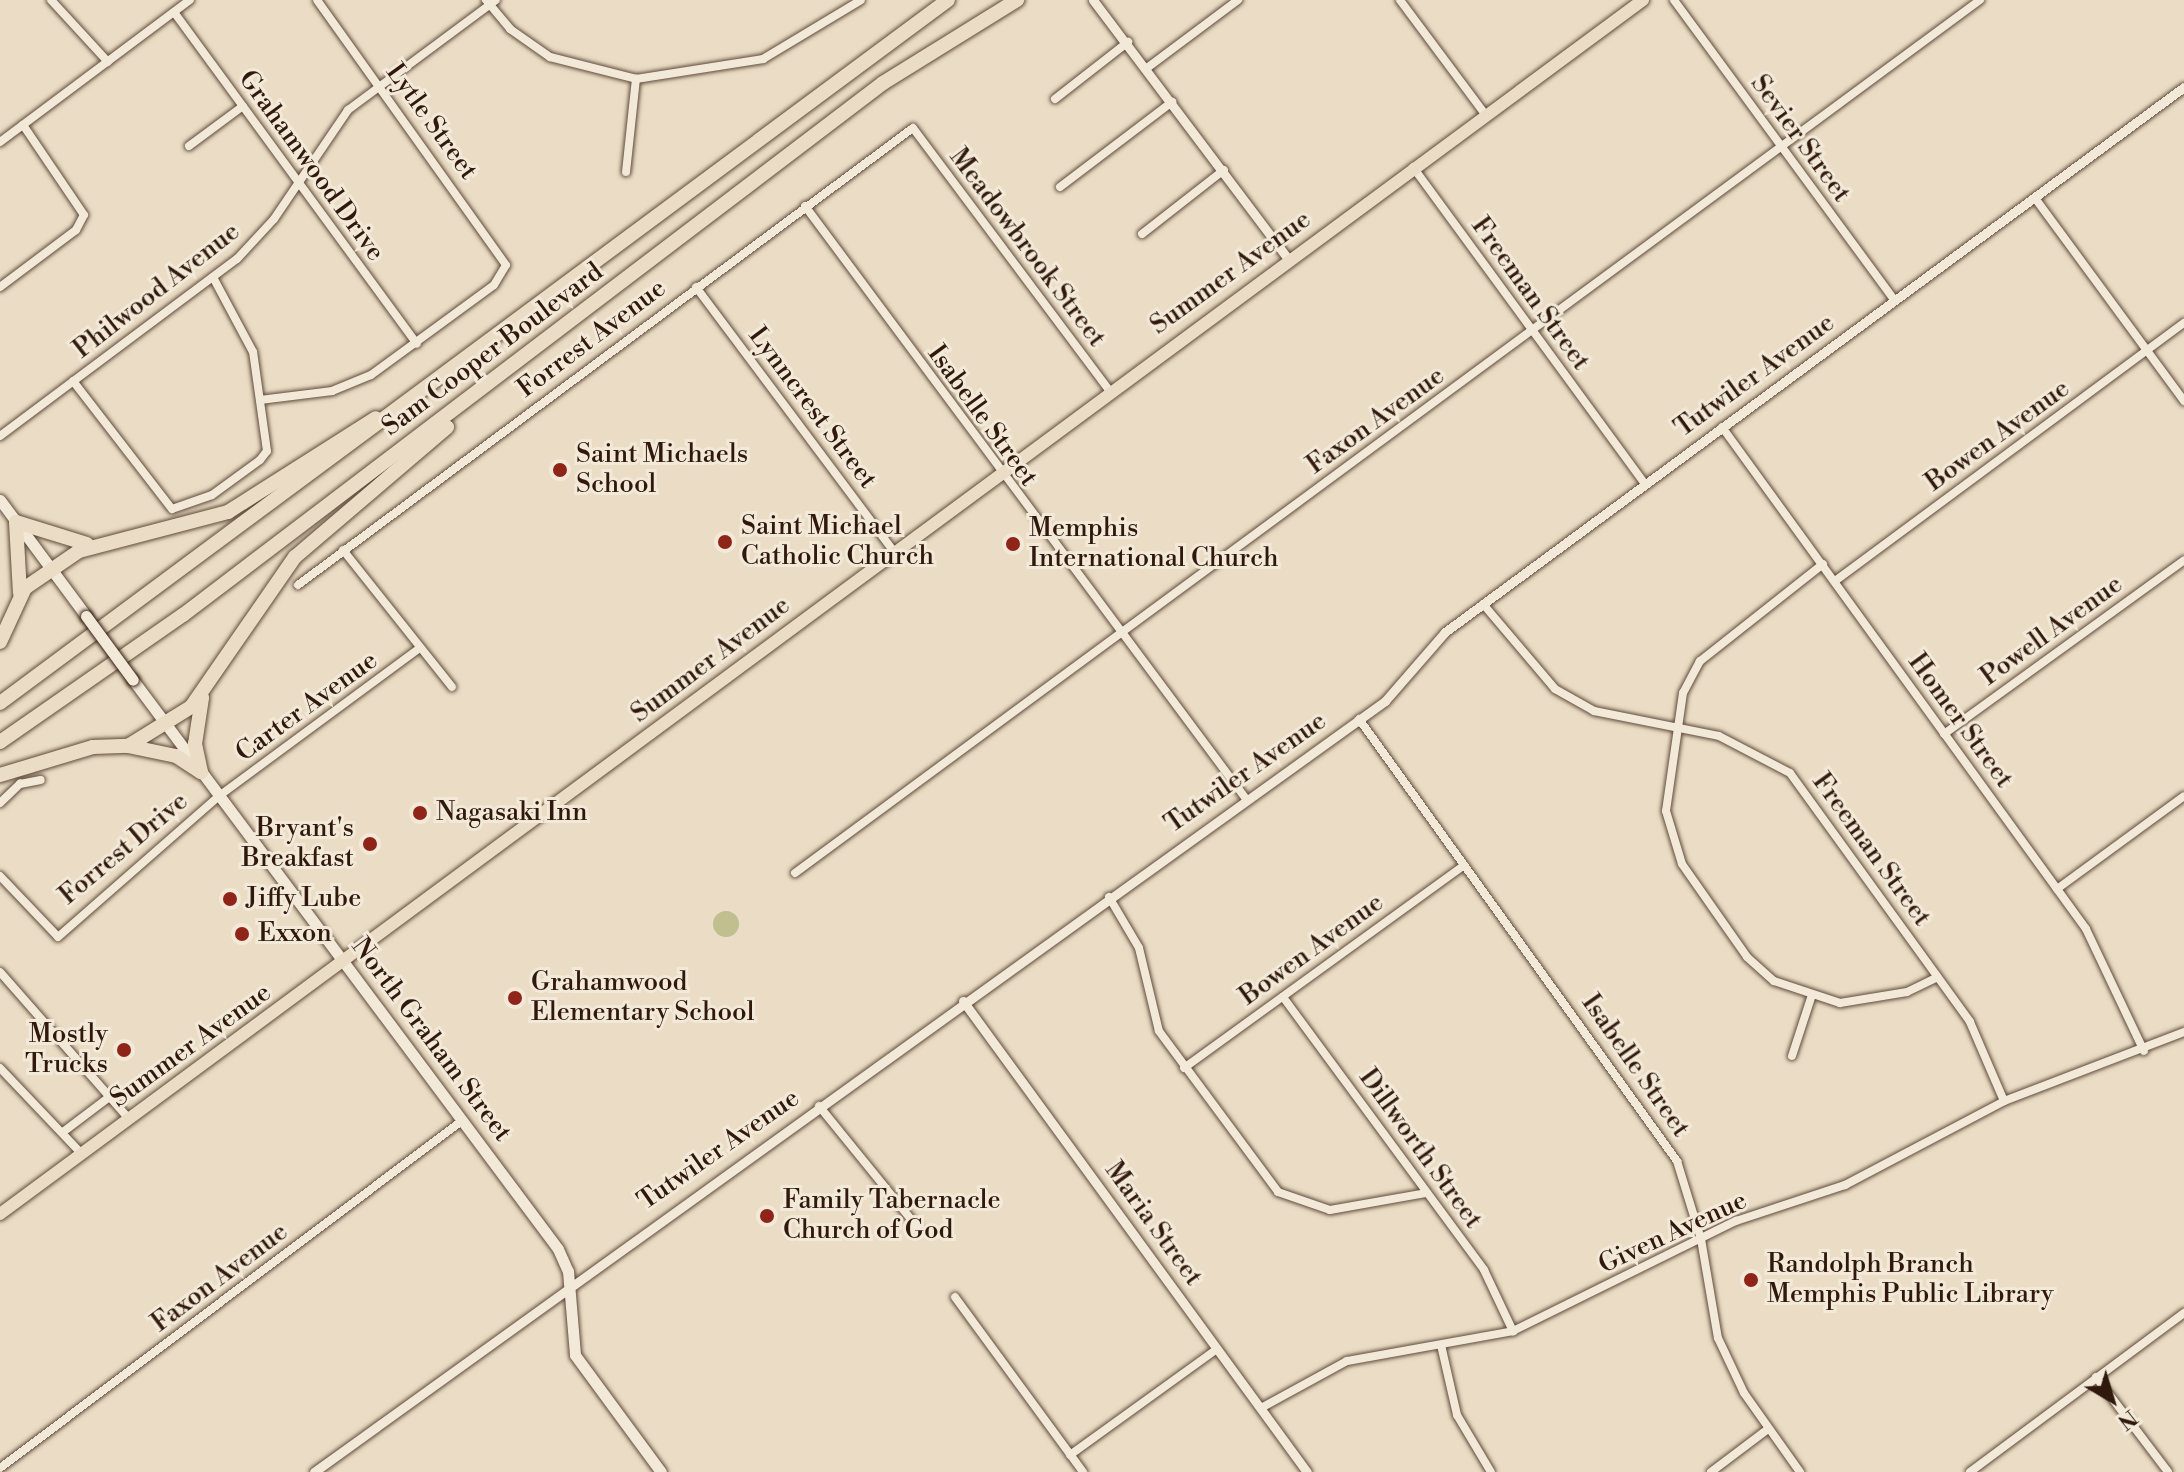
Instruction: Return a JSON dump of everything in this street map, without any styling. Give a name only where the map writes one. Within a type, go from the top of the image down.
[{"type":"highway","name":"Sam Cooper Boulevard","points":[[0,703],[948,0]]},
{"type":"highway","name":"Sam Cooper Boulevard","points":[[0,742],[183,615],[883,83],[1017,0]]},
{"type":"highway","points":[[128,746],[162,719],[191,707],[295,557],[628,278]]},
{"type":"highway","points":[[0,642],[25,588],[53,572],[79,551],[228,512],[409,402]]},
{"type":"highway","points":[[18,604],[23,579],[16,522],[71,544],[104,544]]},
{"type":"highway","points":[[201,772],[195,744],[205,686]]},
{"type":"highway","points":[[0,775],[93,747],[128,746],[176,756],[201,772]]},
{"type":"main road","name":"Summer Avenue","points":[[0,1214],[1288,259],[1643,0]]},
{"type":"main road","name":"North Graham Street","points":[[0,500],[558,1249],[569,1284],[575,1355],[661,1472]]},
{"type":"street","points":[[51,0],[108,62]]},
{"type":"street","points":[[2,137],[23,125],[190,0]]},
{"type":"street","name":"Lytle Street","points":[[317,0],[504,255],[505,270],[417,344]]},
{"type":"street","points":[[490,2],[516,34],[558,61],[636,79],[763,59],[861,0]]},
{"type":"street","points":[[1093,0],[1128,42],[1288,259]]},
{"type":"street","points":[[1147,68],[1238,0]]},
{"type":"street","points":[[1400,0],[1485,114]]},
{"type":"street","name":"Sevier Street","points":[[1674,0],[1895,301]]},
{"type":"street","name":"Faxon Avenue","points":[[795,873],[1980,0]]},
{"type":"street","name":"Philwood Avenue","points":[[0,436],[213,277],[264,230],[328,132],[380,85],[490,2]]},
{"type":"street","name":"Grahamwood Drive","points":[[174,12],[417,344]]},
{"type":"street","points":[[1055,99],[1128,42]]},
{"type":"street","points":[[626,172],[636,79]]},
{"type":"street","name":"Tutwiler Avenue","points":[[314,1472],[569,1284],[1359,719],[1398,688],[1424,649],[1644,483],[2184,87]]},
{"type":"street","points":[[1060,187],[1172,102]]},
{"type":"street","points":[[189,146],[243,106]]},
{"type":"street","points":[[0,287],[76,230],[84,215],[23,125]]},
{"type":"street","name":"Forrest Avenue","points":[[298,585],[913,128]]},
{"type":"street","name":"Meadowbrook Street","points":[[913,128],[1110,391]]},
{"type":"street","name":"Freeman Street","points":[[1413,167],[1644,483]]},
{"type":"street","points":[[1142,234],[1224,170]]},
{"type":"street","points":[[2035,198],[2184,401]]},
{"type":"street","name":"Isabelle Street","points":[[805,206],[999,475],[1246,799]]},
{"type":"street","points":[[73,381],[172,509],[212,495],[266,455],[248,334],[213,277]]},
{"type":"street","name":"Lynncrest Street","points":[[696,287],[895,553]]},
{"type":"street","name":"Bowen Avenue","points":[[1835,581],[2184,323]]},
{"type":"street","points":[[260,400],[343,387],[417,344]]},
{"type":"street","name":"Homer Street","points":[[1722,427],[2057,889],[2104,960],[2144,1051]]},
{"type":"street","points":[[343,550],[417,650],[452,687]]},
{"type":"street","name":"Powell Avenue","points":[[1944,734],[2184,560]]},
{"type":"street","points":[[1823,564],[1700,661],[1676,729],[1666,811],[1682,864],[1747,957],[1811,998],[1873,1000],[1938,977]]},
{"type":"street","name":"Freeman Street","points":[[1483,604],[1555,689],[1628,723],[1676,729],[1757,750],[1790,773],[1970,1022],[2004,1101]]},
{"type":"street","name":"Carter Avenue","points":[[219,796],[417,650]]},
{"type":"street","name":"Isabelle Street","points":[[1359,719],[1664,1140],[1701,1239],[1718,1338],[1768,1429],[1800,1472]]},
{"type":"street","points":[[0,803],[20,784],[41,780]]},
{"type":"street","name":"Forrest Drive","points":[[0,876],[58,937],[219,796]]},
{"type":"street","points":[[2057,889],[2184,796]]},
{"type":"street","name":"Bowen Avenue","points":[[1184,1068],[1464,865]]},
{"type":"street","points":[[1109,897],[1139,948],[1159,1031],[1262,1175],[1289,1199],[1330,1210],[1426,1193]]},
{"type":"street","points":[[0,972],[112,1095],[129,1119]]},
{"type":"street","name":"Dillworth Street","points":[[1283,997],[1493,1283],[1513,1331]]},
{"type":"street","points":[[1792,1056],[1811,998]]},
{"type":"street","name":"Maria Street","points":[[963,1001],[1307,1472]]},
{"type":"street","name":"Given Avenue","points":[[1261,1408],[1347,1361],[1513,1331],[1701,1239],[1845,1185],[2004,1101],[2144,1051],[2184,1032]]},
{"type":"street","points":[[0,1068],[82,1154]]},
{"type":"street","points":[[63,1132],[112,1095]]},
{"type":"street","points":[[819,1106],[918,1228]]},
{"type":"street","name":"Faxon Avenue","points":[[0,1468],[463,1120]]},
{"type":"street","points":[[955,1297],[1083,1472]]},
{"type":"street","points":[[1970,1472],[2184,1313]]},
{"type":"street","points":[[1441,1345],[1457,1415],[1491,1472]]},
{"type":"street","points":[[1070,1455],[1217,1349]]},
{"type":"street","points":[[2096,1377],[2168,1472]]},
{"type":"street","points":[[1711,1472],[1768,1429]]},
{"type":"green space","points":[[726,911],[735,915],[739,924],[735,933],[726,937],[717,933],[713,924],[717,915]]},
{"type":"place","name":"Saint Michaels School","points":[[560,470]]},
{"type":"place","name":"Saint Michael Catholic Church","points":[[725,542]]},
{"type":"place","name":"Memphis International Church","points":[[1013,544]]},
{"type":"place","name":"Nagasaki Inn","points":[[420,813]]},
{"type":"place","name":"Bryant's Breakfast","points":[[370,844]]},
{"type":"place","name":"Jiffy Lube","points":[[230,899]]},
{"type":"place","name":"Exxon","points":[[242,934]]},
{"type":"place","name":"Grahamwood Elementary School","points":[[515,998]]},
{"type":"place","name":"Mostly Trucks","points":[[124,1050]]},
{"type":"place","name":"Family Tabernacle Church of God","points":[[767,1216]]},
{"type":"place","name":"Randolph Branch Memphis Public Library","points":[[1751,1280]]}]
